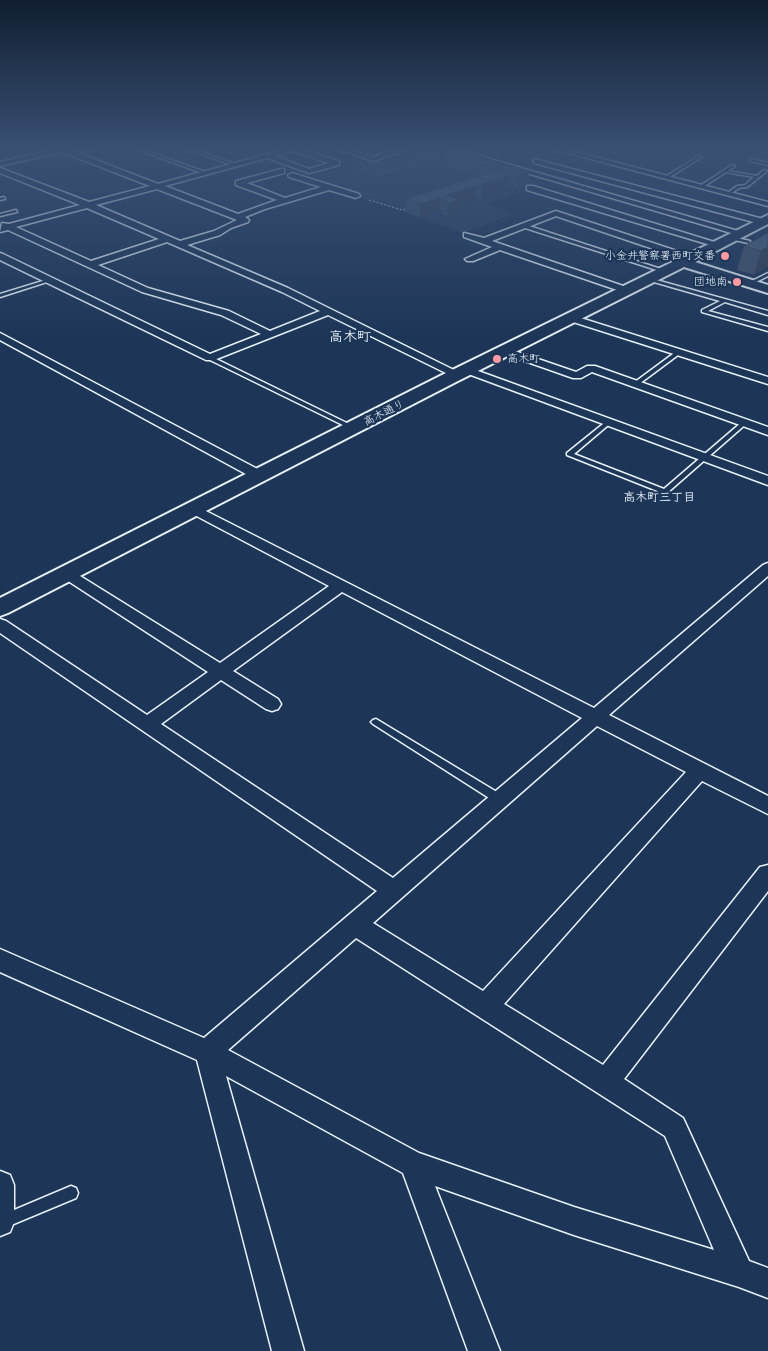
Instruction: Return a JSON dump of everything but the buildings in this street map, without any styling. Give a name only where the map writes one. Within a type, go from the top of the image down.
[{"type":"street","points":[[3,226],[57,213]]},
{"type":"street","points":[[104,213],[285,290],[462,372],[610,421],[768,481]]},
{"type":"street","points":[[180,244],[217,233],[228,226],[245,220],[227,213]]},
{"type":"street","points":[[238,217],[249,213]]},
{"type":"street","points":[[484,241],[556,213]]},
{"type":"street","points":[[556,213],[768,289]]},
{"type":"street","points":[[612,213],[720,246]]},
{"type":"street","points":[[668,213],[741,237]]},
{"type":"street","points":[[738,213],[766,220]]},
{"type":"street","name":"高木通り","points":[[0,608],[665,270],[741,237],[766,220]]},
{"type":"street","points":[[3,226],[92,264],[145,290],[225,313],[269,334]]},
{"type":"street","points":[[467,235],[626,290]]},
{"type":"street","points":[[92,264],[168,239]]},
{"type":"street","points":[[470,259],[501,246]]},
{"type":"street","points":[[0,256],[48,281],[210,358],[329,312]]},
{"type":"street","points":[[572,318],[768,380]]},
{"type":"street","points":[[0,336],[260,476]]},
{"type":"street","points":[[506,351],[577,376],[591,368],[768,431]]},
{"type":"street","points":[[194,509],[768,806]]},
{"type":"street","points":[[208,1052],[768,568]]},
{"type":"street","points":[[67,574],[272,704]]},
{"type":"street","points":[[147,724],[341,585]]},
{"type":"street","points":[[0,625],[395,891]]},
{"type":"street","points":[[485,1007],[699,771]]},
{"type":"street","points":[[606,1082],[768,874]]},
{"type":"street","points":[[356,925],[606,1082],[674,1127],[739,1272]]},
{"type":"street","points":[[0,960],[208,1052],[414,1164],[574,1221],[739,1272],[767,1284]]},
{"type":"street","points":[[208,1052],[288,1351]]},
{"type":"street","points":[[414,1164],[484,1351]]},
{"type":"street","points":[[0,1185],[1,1222]]},
{"type":"lane","points":[[524,226],[665,270]]},
{"type":"lane","points":[[750,283],[768,274]]},
{"type":"lane","points":[[648,279],[768,313]]},
{"type":"lane","points":[[0,296],[48,281]]},
{"type":"lane","points":[[725,300],[704,311],[768,329]]},
{"type":"lane","points":[[637,383],[680,352]]},
{"type":"lane","points":[[210,358],[353,428]]},
{"type":"lane","points":[[610,421],[569,454],[665,492],[744,423]]},
{"type":"lane","points":[[376,722],[501,800]]},
{"type":"lane","points":[[1,1222],[72,1193]]},
{"type":"shaded area","points":[[406,213],[514,214],[463,233]]},
{"type":"place","name":"小金井警察署西町交番","points":[[725,256]]},
{"type":"place","name":"団地南","points":[[737,282]]},
{"type":"place","name":"高木町","points":[[497,359]]},
{"type":"district","name":"高木町","points":[[350,337]]},
{"type":"district","name":"高木町三丁目","points":[[659,498]]}]
